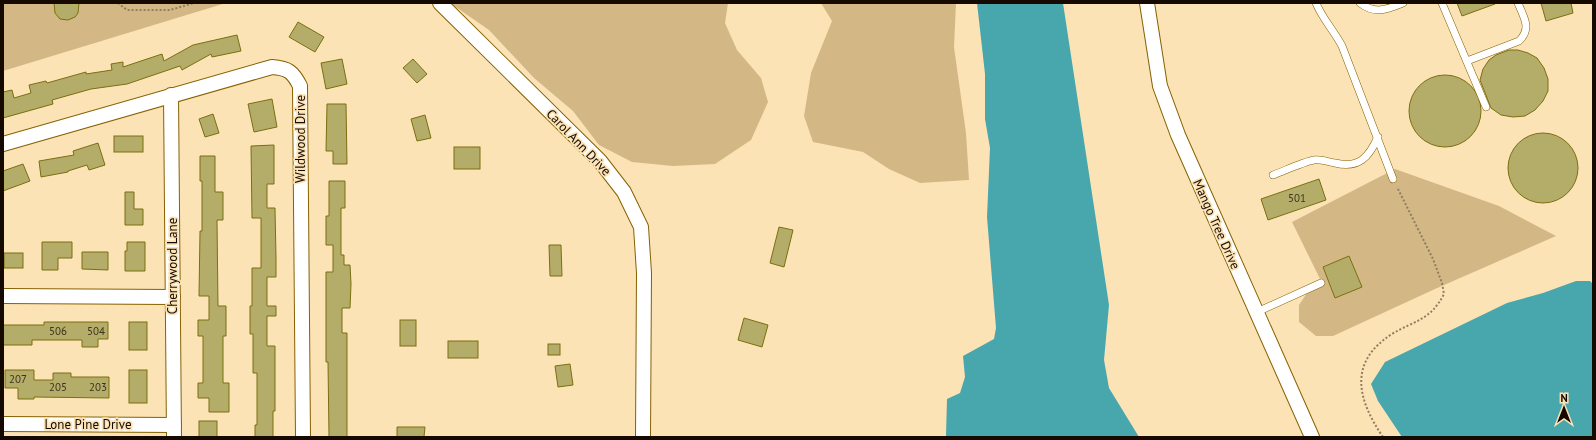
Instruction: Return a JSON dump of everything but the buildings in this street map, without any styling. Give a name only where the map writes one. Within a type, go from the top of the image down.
[{"type":"street","name":"Carol Ann Drive","points":[[440,3],[600,161],[624,192],[641,227],[644,273],[643,437]]},
{"type":"street","name":"Mango Tree Drive","points":[[1147,3],[1160,86],[1178,135],[1312,437]]},
{"type":"street","name":"Wildwood Drive","points":[[3,144],[272,67],[282,68],[294,74],[300,86],[303,437]]},
{"type":"street","name":"Cherrywood Lane","points":[[171,95],[174,431]]},
{"type":"street","points":[[3,296],[173,297]]},
{"type":"street","name":"Lone Pine Drive","points":[[3,424],[174,431]]},
{"type":"lane","points":[[1316,3],[1319,12],[1333,30],[1342,46],[1393,179]]},
{"type":"lane","points":[[1360,3],[1374,11],[1382,11],[1403,3]]},
{"type":"lane","points":[[1442,3],[1486,107]]},
{"type":"lane","points":[[1467,61],[1519,41],[1524,36],[1526,31],[1526,22],[1518,3]]},
{"type":"lane","points":[[1273,175],[1314,160],[1324,160],[1346,165],[1359,162],[1368,156],[1378,137]]},
{"type":"lane","points":[[1257,312],[1321,283]]},
{"type":"path","points":[[118,3],[127,10],[170,10],[194,3]]},
{"type":"path","points":[[1383,437],[1368,412],[1363,399],[1361,376],[1367,357],[1376,346],[1393,334],[1421,320],[1432,312],[1444,294],[1433,259],[1393,179]]},
{"type":"shaded area","points":[[3,3],[226,3],[3,71]]},
{"type":"shaded area","points":[[450,3],[728,3],[725,23],[737,50],[761,78],[768,102],[751,140],[715,164],[673,166],[632,162],[599,145],[573,111],[534,78],[489,30]]},
{"type":"shaded area","points":[[821,3],[956,3],[954,47],[966,133],[969,180],[920,183],[889,169],[863,152],[813,142],[804,116],[811,73],[832,21]]},
{"type":"shaded area","points":[[1395,169],[1499,206],[1556,236],[1333,336],[1316,336],[1299,322],[1299,305],[1307,293],[1321,281],[1292,222]]},
{"type":"water","points":[[977,3],[1063,3],[1109,305],[1104,360],[1109,388],[1139,437],[946,436],[947,399],[960,393],[965,377],[963,356],[994,339],[996,328],[987,217],[990,148],[985,119],[985,74]]},
{"type":"water","points":[[1576,281],[1590,281],[1593,284],[1593,437],[1402,437],[1378,401],[1371,384],[1385,362],[1507,303],[1543,293]]}]
